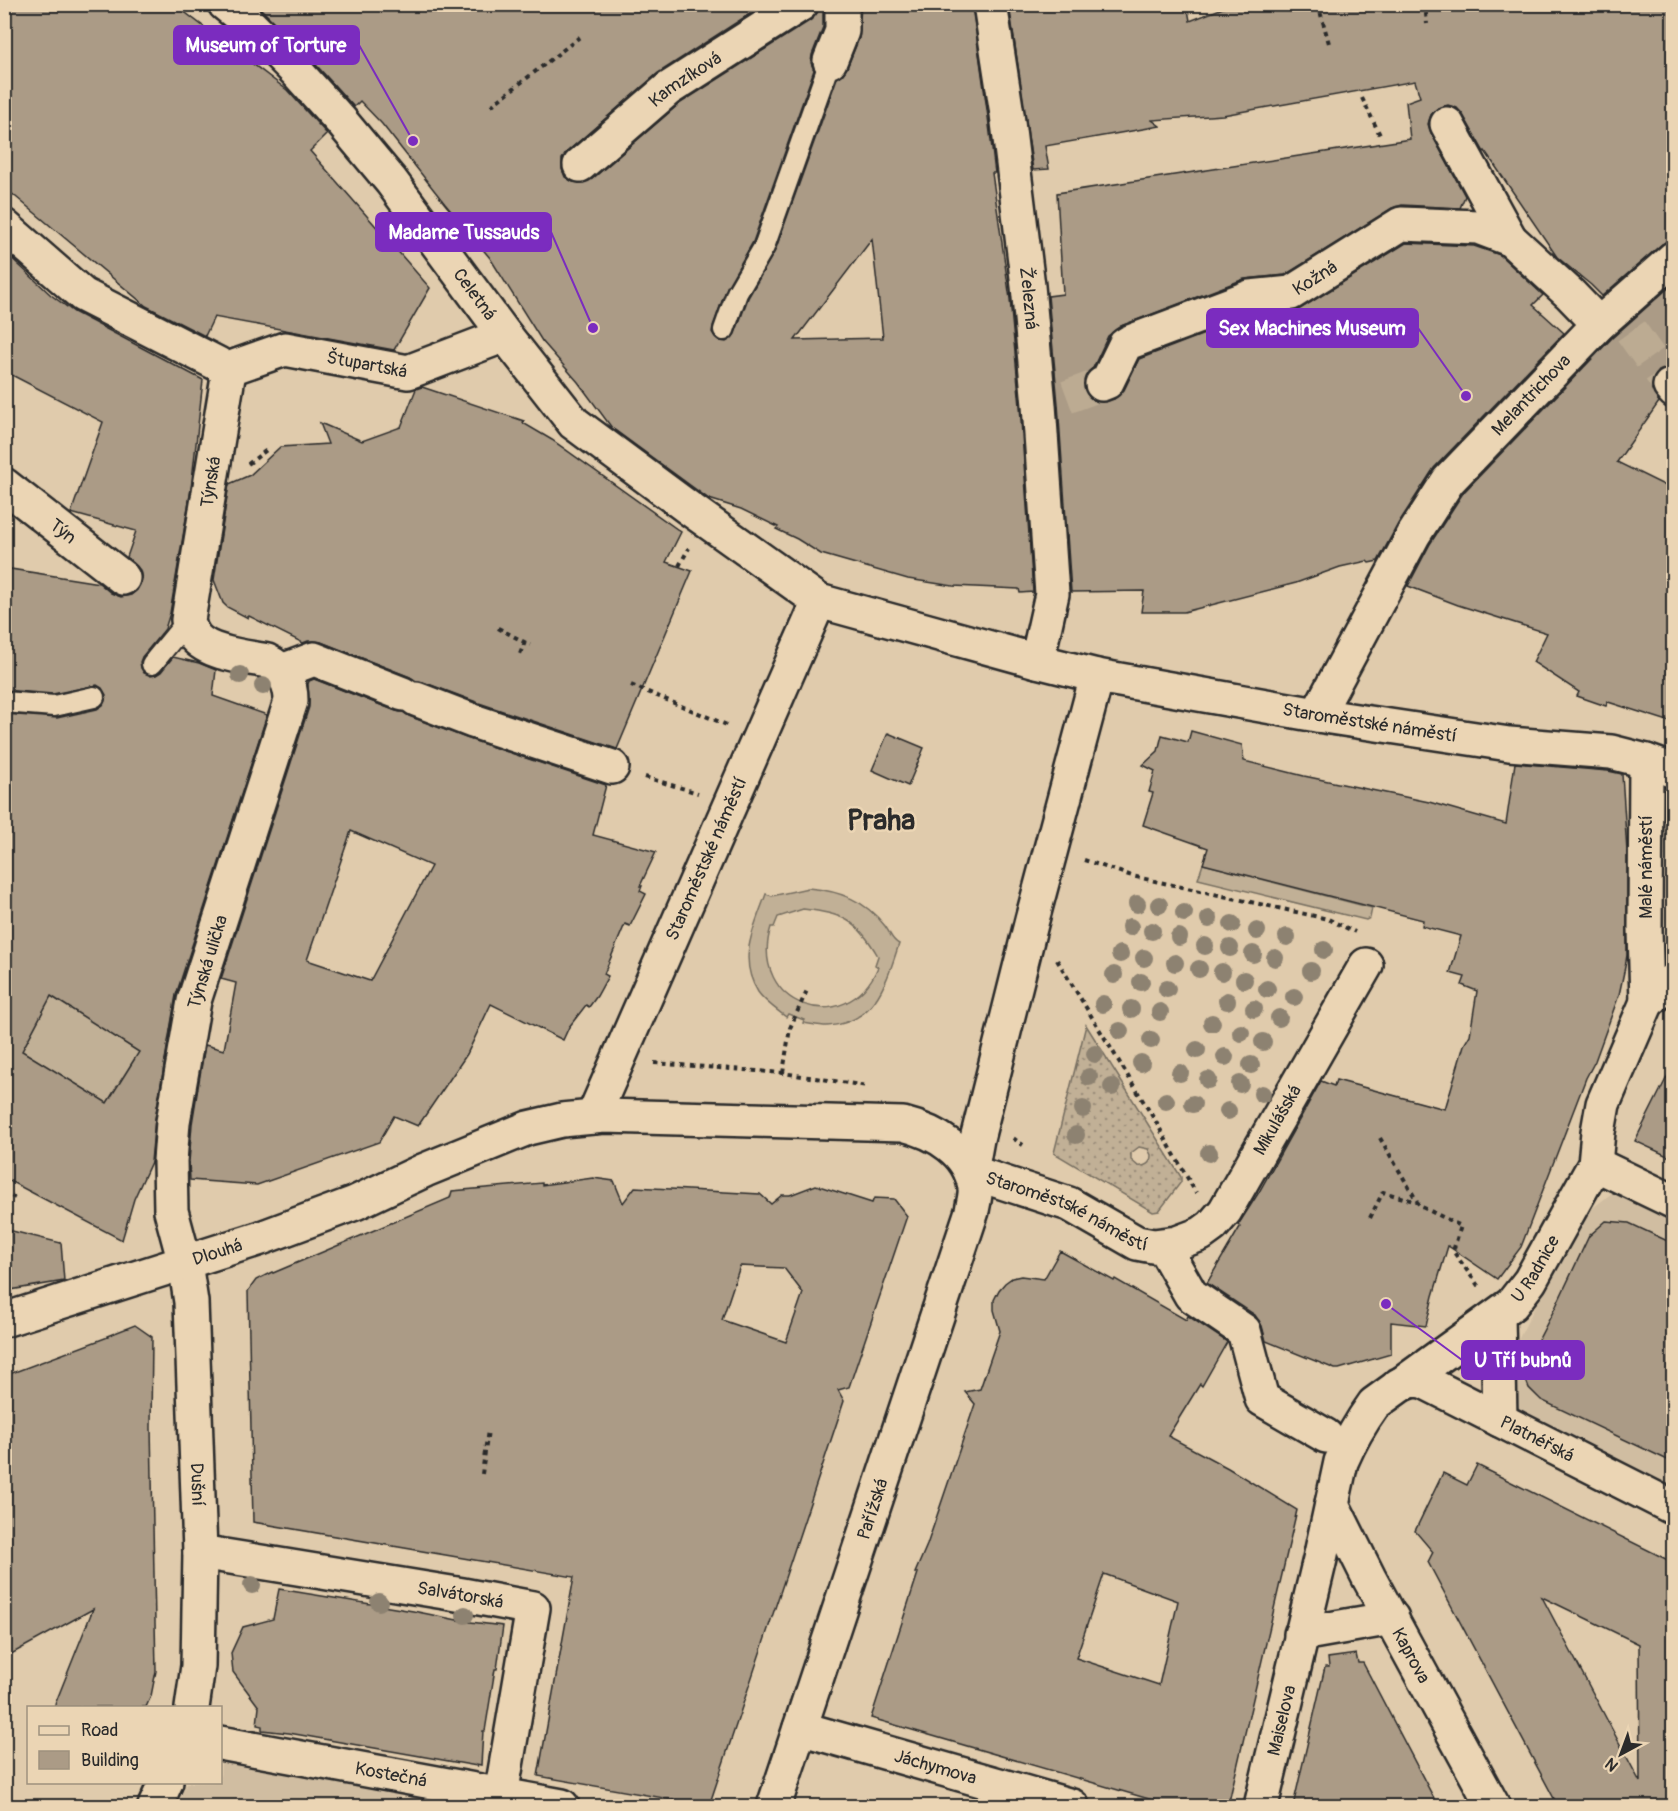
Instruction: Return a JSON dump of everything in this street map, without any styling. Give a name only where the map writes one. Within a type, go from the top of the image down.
[{"type":"street","name":"Celetná","points":[[225,4],[246,21],[295,70],[391,181],[505,335],[574,423],[693,511]]},
{"type":"street","name":"Kamzíková","points":[[580,165],[668,89],[801,4]]},
{"type":"street","points":[[830,61],[842,32],[842,4]]},
{"type":"street","name":"Železná","points":[[990,4],[1007,114],[1028,286],[1054,401],[1052,594],[1037,661]]},
{"type":"street","name":"Kožná","points":[[1447,124],[1510,239],[1570,294],[1615,322]]},
{"type":"street","name":"Kožná","points":[[1102,384],[1107,382],[1125,345],[1130,342],[1250,297],[1291,293],[1401,224],[1478,226],[1510,239]]},
{"type":"street","points":[[4,226],[83,295],[226,363]]},
{"type":"street","name":"Melantrichova","points":[[1317,715],[1408,545],[1448,481],[1615,322],[1674,258]]},
{"type":"street","name":"Štupartská","points":[[226,363],[285,349],[408,372],[505,335]]},
{"type":"street","name":"Týnská","points":[[188,620],[228,377],[226,363]]},
{"type":"street","name":"Týn","points":[[4,485],[123,578]]},
{"type":"street","name":"Staroměstské náměstí","points":[[693,511],[819,601],[1037,661],[1097,676],[1317,715],[1509,744],[1611,752],[1660,766]]},
{"type":"street","name":"Staroměstské náměstí","points":[[592,1117],[819,601]]},
{"type":"street","points":[[188,620],[195,637],[215,650],[267,661],[282,671],[314,659],[473,721],[612,767]]},
{"type":"street","name":"Týnská ulička","points":[[185,1263],[171,1211],[170,1161],[173,1122],[194,1001],[291,701],[288,681],[282,671]]},
{"type":"street","name":"Staroměstské náměstí","points":[[971,1172],[977,1139],[1097,676]]},
{"type":"street","name":"Malé náměstí","points":[[1603,1104],[1647,1002],[1645,929],[1660,766]]},
{"type":"street","name":"Mikulášská","points":[[1163,1246],[1201,1234],[1212,1226],[1225,1211],[1366,965]]},
{"type":"street","name":"Malé náměstí","points":[[1647,1002],[1674,980]]},
{"type":"street","name":"U Radnice","points":[[1332,1504],[1341,1462],[1364,1417],[1374,1404],[1512,1304],[1530,1281],[1595,1164],[1603,1104]]},
{"type":"street","name":"Staroměstské náměstí","points":[[425,1170],[528,1128],[562,1120],[592,1117],[903,1124],[939,1138],[964,1160],[971,1172],[975,1190],[972,1211]]},
{"type":"street","points":[[1595,1164],[1674,1202]]},
{"type":"street","name":"Dlouhá","points":[[4,1320],[261,1238],[355,1203],[425,1170]]},
{"type":"street","name":"Staroměstské náměstí","points":[[971,1172],[1069,1204],[1137,1243],[1163,1246]]},
{"type":"street","name":"Pařížská","points":[[774,1806],[972,1211]]},
{"type":"street","points":[[1163,1246],[1191,1295],[1244,1331],[1262,1399],[1326,1436]]},
{"type":"street","name":"Dušní","points":[[185,1263],[191,1302],[200,1552],[198,1665],[192,1706]]},
{"type":"street","points":[[1498,1315],[1500,1420]]},
{"type":"street","name":"Platnéřská","points":[[1399,1384],[1413,1380],[1423,1381],[1674,1508]]},
{"type":"street","name":"Kaprova","points":[[1332,1504],[1369,1578],[1493,1806]]},
{"type":"street","name":"Maiselova","points":[[1261,1806],[1332,1504]]},
{"type":"street","name":"Salvátorská","points":[[200,1552],[533,1608],[501,1795]]},
{"type":"street","points":[[1301,1634],[1392,1618]]},
{"type":"street","name":"Jáchymova","points":[[800,1728],[1072,1806]]},
{"type":"street","name":"Kostečná","points":[[222,1743],[562,1806]]},
{"type":"street","points":[[156,1806],[165,1784]]},
{"type":"lane","points":[[724,330],[737,292],[764,247],[830,61]]},
{"type":"lane","name":"Týnská","points":[[152,664],[188,620]]},
{"type":"lane","points":[[4,702],[54,706],[94,697]]},
{"type":"path","points":[[1318,4],[1330,46]]},
{"type":"path","points":[[1425,4],[1427,24]]},
{"type":"path","points":[[491,105],[581,36]]},
{"type":"path","points":[[1362,98],[1380,135]]},
{"type":"path","points":[[498,628],[530,645]]},
{"type":"path","points":[[520,654],[525,642]]},
{"type":"path","points":[[631,685],[759,738]]},
{"type":"path","points":[[612,767],[730,802]]},
{"type":"path","points":[[1051,850],[1132,876],[1328,920],[1365,938],[1368,951],[1366,965]]},
{"type":"path","points":[[1051,950],[1156,1122],[1198,1197]]},
{"type":"path","points":[[783,1073],[790,1028],[808,988]]},
{"type":"path","points":[[646,1062],[783,1073],[870,1086]]},
{"type":"path","points":[[1380,1138],[1417,1202],[1422,1207],[1461,1226],[1453,1251],[1484,1293],[1485,1283]]},
{"type":"path","points":[[4,1192],[15,1198]]},
{"type":"path","points":[[1370,1218],[1383,1192],[1417,1202]]},
{"type":"path","points":[[482,1474],[488,1430]]},
{"type":"shaded area","points":[[1203,864],[1372,908],[1370,918],[1366,920],[1198,879]]},
{"type":"shaded area","points":[[808,888],[841,894],[860,903],[885,926],[894,941],[899,944],[883,986],[868,1009],[844,1023],[827,1026],[803,1023],[804,1020],[788,1014],[786,1017],[758,992],[752,979],[748,955],[753,931],[766,894],[772,896]],"holes":[[[803,909],[829,913],[848,920],[863,934],[878,956],[875,965],[878,967],[864,990],[845,1003],[824,1008],[804,1004],[786,994],[773,977],[767,954],[771,927],[774,927],[778,917]]]},
{"type":"shaded area","points":[[51,996],[147,1057],[135,1058],[107,1103],[22,1051]]},
{"type":"shaded area","points":[[1086,1025],[1181,1177],[1181,1182],[1159,1211],[1153,1212],[1054,1153]],"holes":[[[1139,1147],[1148,1149],[1151,1155],[1148,1164],[1138,1166],[1131,1160],[1131,1153]]]},
{"type":"shaded area","points":[[1612,1193],[1673,1222],[1673,1487],[1518,1408],[1508,1360],[1580,1218]]},
{"type":"shaded area","points":[[222,1760],[400,1796],[396,1806],[177,1806],[187,1784],[222,1784]]},
{"type":"building","points":[[4,4],[174,4],[287,90],[327,134],[310,151],[430,288],[394,350],[214,317],[205,336],[146,306],[4,187]]},
{"type":"building","points":[[256,4],[765,4],[658,73],[568,151],[562,159],[565,177],[573,182],[583,183],[592,179],[679,104],[811,20],[820,4],[823,4],[823,27],[812,55],[811,63],[814,70],[753,242],[727,287],[713,326],[712,332],[715,337],[726,342],[735,334],[748,298],[775,251],[837,78],[847,68],[859,38],[861,4],[972,4],[1010,299],[1033,592],[1020,593],[1019,589],[953,586],[908,579],[821,554],[776,529],[778,527],[741,509],[709,499],[612,428],[578,382],[542,341],[490,258],[382,124],[360,101],[354,107],[309,57]],"holes":[[[872,239],[883,338],[795,340]]]},
{"type":"building","points":[[1009,4],[1187,4],[1190,21],[1233,4],[1674,4],[1674,130],[1666,162],[1674,164],[1674,240],[1662,244],[1602,296],[1557,257],[1484,152],[1457,108],[1448,105],[1438,108],[1431,115],[1428,124],[1465,196],[1460,208],[1402,205],[1392,208],[1285,275],[1244,279],[1121,326],[1108,336],[1093,368],[1087,373],[1083,382],[1085,391],[1090,398],[1099,402],[1114,399],[1124,390],[1139,359],[1254,315],[1293,312],[1300,309],[1406,243],[1474,246],[1500,255],[1543,295],[1533,305],[1564,333],[1434,468],[1398,524],[1378,561],[1340,567],[1296,583],[1184,612],[1141,612],[1144,591],[1071,592],[1048,296],[1063,294],[1057,193],[1410,139],[1406,102],[1420,97],[1415,81],[1223,115],[1152,120],[1160,126],[1045,146],[1049,169],[1033,170]]},
{"type":"building","points":[[4,251],[51,295],[74,312],[203,380],[191,489],[170,613],[165,629],[142,657],[141,668],[144,673],[151,676],[161,672],[173,657],[199,663],[216,670],[213,696],[267,715],[176,995],[155,1119],[151,1162],[134,1199],[122,1240],[4,1178],[4,714],[57,718],[97,709],[103,705],[106,695],[97,685],[53,694],[4,690],[4,568],[99,583],[111,593],[121,597],[131,595],[137,590],[142,580],[140,570],[127,557],[136,531],[71,513],[103,422],[4,371]],"holes":[[[51,996],[139,1052],[107,1103],[22,1051]]]},
{"type":"building","points":[[1674,283],[1674,368],[1659,371],[1653,379],[1652,389],[1659,402],[1617,462],[1674,490],[1674,723],[1608,702],[1606,706],[1577,696],[1579,692],[1533,662],[1547,633],[1458,605],[1408,586],[1430,544],[1463,493],[1612,338]]},
{"type":"building","points":[[422,387],[524,421],[523,423],[552,440],[681,532],[666,562],[692,571],[617,749],[416,681],[321,642],[303,643],[249,616],[248,618],[223,603],[214,580],[229,484],[250,475],[280,447],[328,444],[320,423],[362,441],[401,427],[416,389]]},
{"type":"building","points":[[314,679],[466,738],[606,785],[593,835],[656,852],[640,886],[642,886],[640,891],[646,894],[630,926],[625,924],[604,974],[608,976],[597,996],[589,1007],[586,1005],[569,1027],[563,1040],[491,1004],[467,1054],[418,1126],[394,1116],[379,1142],[257,1185],[190,1180],[192,1124],[205,1045],[224,1050],[236,983],[221,979],[309,707],[309,681]],"holes":[[[351,831],[431,866],[370,981],[307,960]]]},
{"type":"building","points":[[1191,731],[1242,745],[1244,761],[1429,802],[1506,824],[1515,763],[1622,774],[1627,852],[1625,967],[1619,995],[1595,1061],[1586,1078],[1521,1247],[1497,1279],[1448,1246],[1426,1326],[1391,1322],[1391,1354],[1339,1369],[1266,1341],[1262,1326],[1255,1315],[1207,1283],[1321,1081],[1334,1086],[1336,1080],[1445,1109],[1464,1045],[1470,1035],[1477,991],[1462,985],[1465,977],[1450,973],[1461,936],[1422,926],[1423,920],[1203,864],[1208,848],[1143,825],[1153,793],[1149,792],[1155,771],[1143,765],[1158,751],[1162,735],[1188,742]]},
{"type":"building","points":[[888,733],[924,748],[908,786],[872,770]]},
{"type":"building","points":[[1674,1063],[1674,1159],[1635,1141]]},
{"type":"building","points":[[593,1178],[614,1181],[623,1203],[635,1187],[760,1194],[771,1204],[782,1195],[790,1195],[816,1185],[872,1203],[874,1198],[894,1199],[907,1216],[849,1387],[838,1390],[844,1401],[709,1806],[538,1776],[574,1577],[253,1522],[248,1291],[256,1280],[450,1198],[452,1191],[542,1183],[542,1185]],"holes":[[[740,1266],[784,1268],[803,1293],[786,1342],[722,1320]]]},
{"type":"building","points":[[1606,1221],[1629,1223],[1674,1244],[1674,1463],[1541,1400],[1529,1388],[1526,1380],[1525,1366],[1589,1236]]},
{"type":"building","points":[[4,1229],[61,1243],[64,1281],[4,1291]]},
{"type":"building","points":[[1060,1251],[1114,1281],[1115,1279],[1186,1320],[1188,1316],[1227,1342],[1202,1386],[1200,1384],[1168,1436],[1228,1468],[1297,1510],[1228,1806],[1173,1806],[871,1718],[918,1573],[915,1573],[927,1545],[975,1404],[965,1392],[980,1389],[1000,1331],[994,1310],[994,1300],[999,1290],[1012,1278],[1021,1276],[1044,1279]],"holes":[[[1104,1574],[1178,1601],[1159,1685],[1076,1658]]]},
{"type":"building","points":[[135,1325],[152,1337],[151,1428],[156,1671],[146,1706],[54,1706],[93,1609],[4,1658],[4,1376]]},
{"type":"building","points":[[1477,1465],[1674,1563],[1674,1806],[1558,1806],[1428,1562],[1433,1552],[1415,1531],[1443,1473],[1467,1485]],"holes":[[[1542,1597],[1639,1644],[1640,1782]]]},
{"type":"building","points":[[279,1589],[503,1626],[497,1669],[495,1669],[485,1731],[483,1731],[481,1765],[262,1730],[262,1726],[257,1725],[259,1707],[233,1672],[231,1653],[243,1627],[273,1619]]},
{"type":"building","points":[[1356,1654],[1358,1663],[1363,1663],[1438,1806],[1293,1806],[1325,1667],[1329,1667],[1328,1658]]},
{"type":"tunnel","points":[[1631,331],[1670,386]]},
{"type":"tunnel","points":[[1067,397],[1102,384]]},
{"type":"place","name":"Museum of Torture","points":[[413,141]]},
{"type":"place","name":"Madame Tussauds","points":[[593,328]]},
{"type":"place","name":"Sex Machines Museum","points":[[1466,396]]},
{"type":"place","name":"U Tří bubnů","points":[[1386,1304]]},
{"type":"district","name":"Praha","points":[[881,820]]}]
